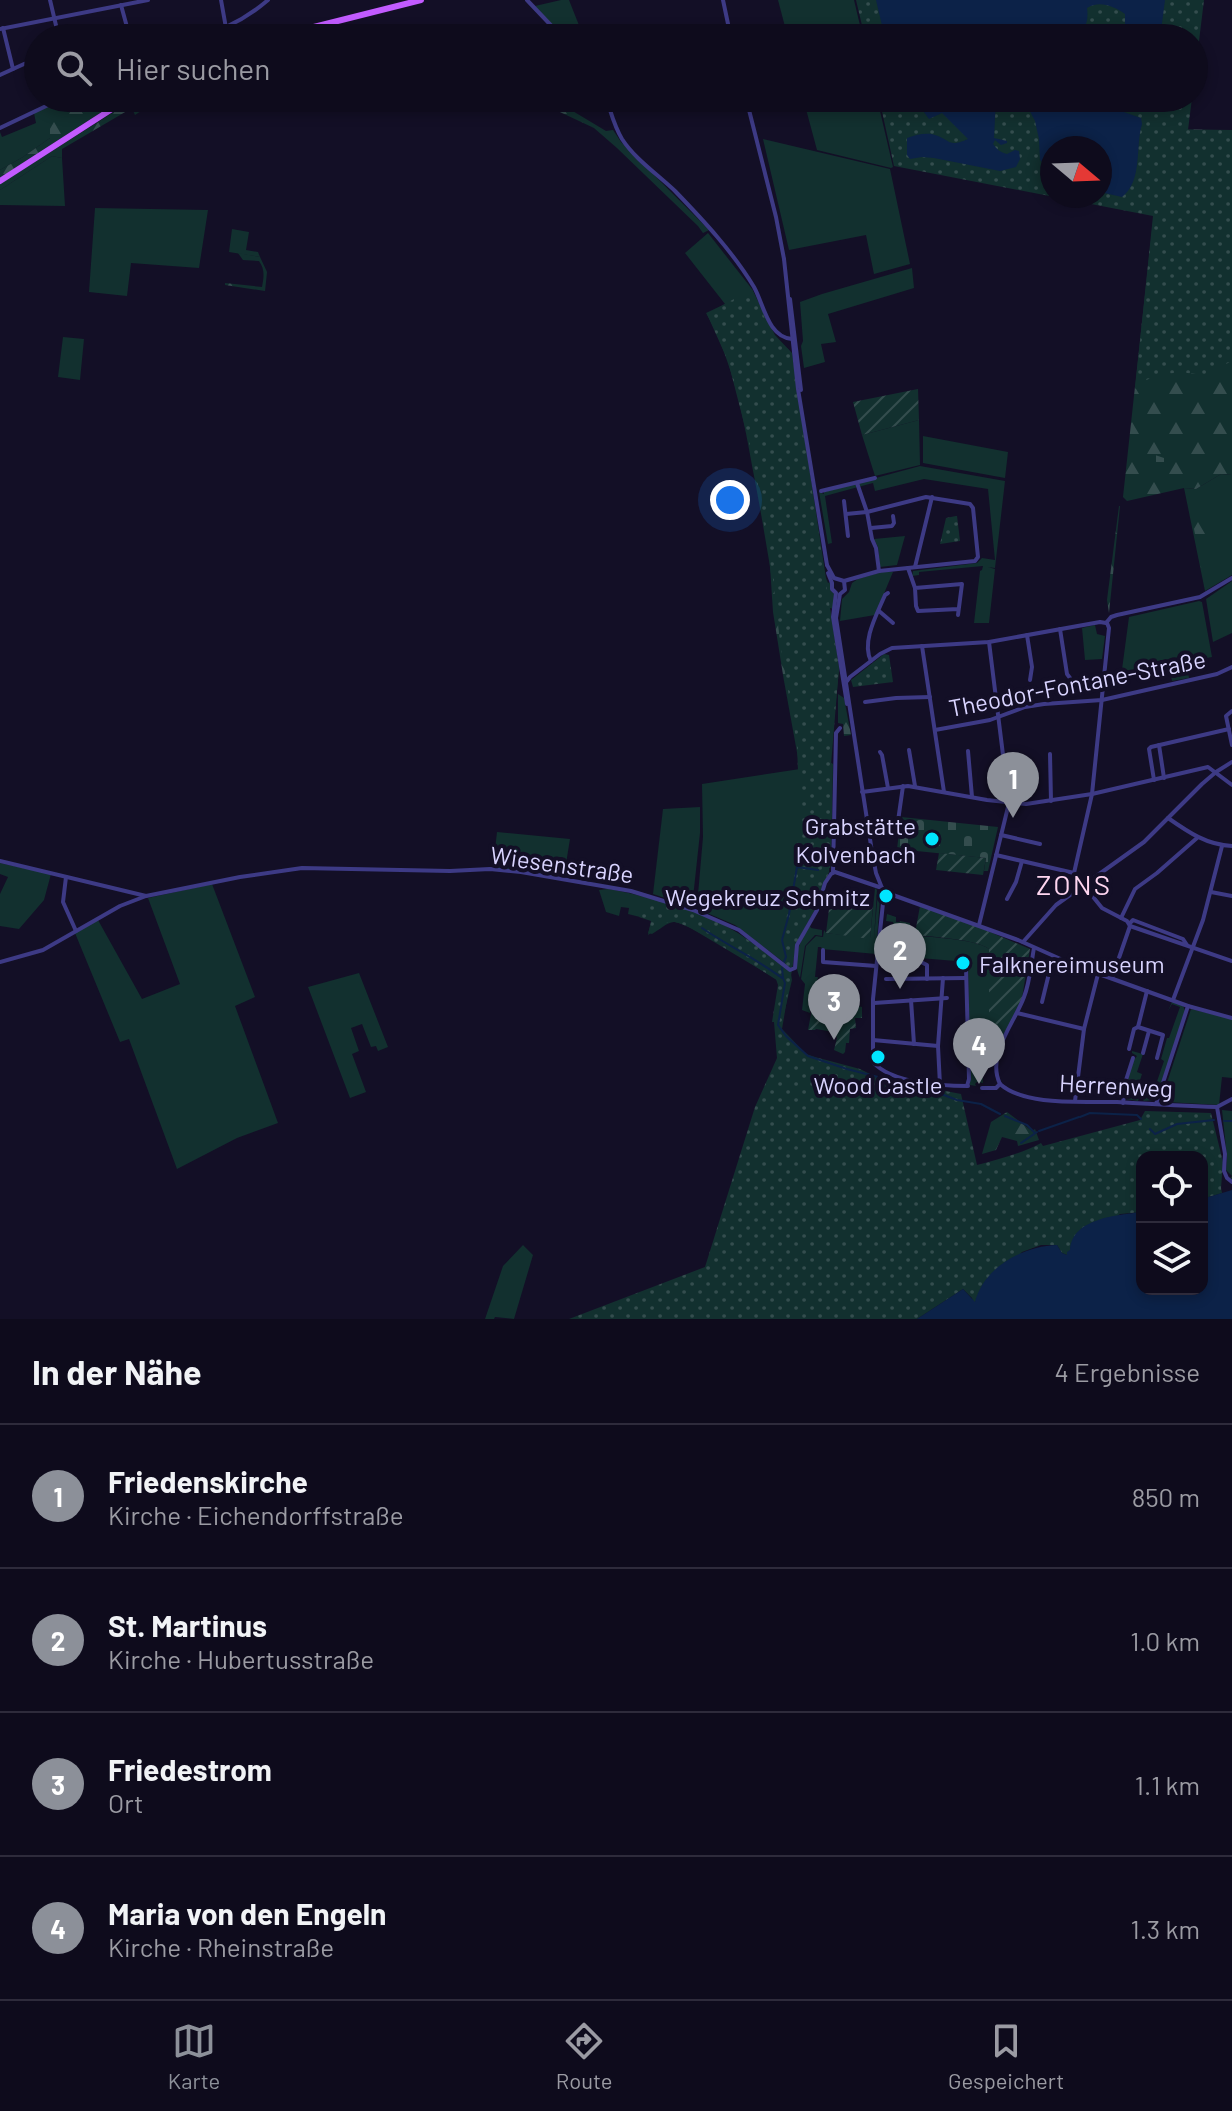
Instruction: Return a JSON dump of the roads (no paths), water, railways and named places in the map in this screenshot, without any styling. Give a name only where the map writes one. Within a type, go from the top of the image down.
[{"type":"main road","points":[[326,24],[421,0]]},
{"type":"main road","points":[[0,181],[107,112]]},
{"type":"street","points":[[50,0],[56,24]]},
{"type":"street","points":[[26,24],[148,0]]},
{"type":"street","points":[[221,0],[225,24]]},
{"type":"street","points":[[233,24],[268,0]]},
{"type":"street","points":[[527,0],[550,24]]},
{"type":"street","points":[[723,0],[728,24]]},
{"type":"street","points":[[121,5],[126,24]]},
{"type":"street","points":[[13,69],[2,29],[24,24]]},
{"type":"street","points":[[0,75],[24,65]]},
{"type":"street","points":[[0,128],[34,112]]},
{"type":"street","points":[[611,112],[625,142],[706,225],[750,281],[775,331],[781,337],[794,340]]},
{"type":"street","points":[[750,112],[784,259],[804,419],[830,573],[835,581],[845,584],[879,571],[977,560],[972,506],[926,497],[867,512],[846,514]]},
{"type":"street","points":[[821,491],[875,478]]},
{"type":"street","points":[[857,483],[867,512],[879,571]]},
{"type":"street","points":[[915,567],[932,497]]},
{"type":"street","points":[[844,501],[848,536]]},
{"type":"street","points":[[871,528],[892,526],[893,516]]},
{"type":"street","points":[[908,568],[918,611],[958,612],[961,576]]},
{"type":"street","points":[[1106,623],[1117,615],[1200,597],[1232,578]]},
{"type":"street","points":[[835,581],[832,589],[838,594]]},
{"type":"street","points":[[845,584],[845,590],[838,594],[833,617],[853,734]]},
{"type":"street","points":[[915,588],[962,584]]},
{"type":"street","points":[[871,661],[867,645],[888,593]]},
{"type":"street","points":[[838,594],[836,618],[853,734],[874,865],[882,888],[875,977],[873,1064],[886,1073],[940,1085],[994,1088],[1000,1084],[997,1078],[998,1054],[1026,993],[1037,926]]},
{"type":"street","points":[[879,611],[893,623]]},
{"type":"street","points":[[846,682],[892,648],[989,642],[1106,623]]},
{"type":"street","points":[[1074,873],[1092,794],[1109,628],[1106,623]]},
{"type":"street","points":[[1060,629],[1070,678]]},
{"type":"street","points":[[1027,635],[1032,667],[1030,680]]},
{"type":"street","points":[[979,925],[1009,803],[989,642]]},
{"type":"street","points":[[922,646],[944,792]]},
{"type":"street","name":"Theodor-Fontane-Straße","points":[[935,730],[998,717],[1025,707],[1102,700],[1196,679],[1232,667]]},
{"type":"street","points":[[844,673],[860,669]]},
{"type":"street","points":[[844,673],[853,675]]},
{"type":"street","points":[[865,702],[930,697]]},
{"type":"street","points":[[1232,711],[1226,716],[1232,745]]},
{"type":"street","points":[[840,728],[836,733],[833,873],[979,925],[1053,957],[1188,1006],[1232,1018]]},
{"type":"street","points":[[1154,780],[1150,748],[1229,729]]},
{"type":"street","points":[[1159,745],[1164,778]]},
{"type":"street","points":[[909,750],[915,786]]},
{"type":"street","points":[[968,751],[972,797]]},
{"type":"street","points":[[880,752],[888,788]]},
{"type":"street","points":[[1050,754],[1051,801]]},
{"type":"street","points":[[1023,942],[1056,905],[1140,845],[1216,772],[1232,762]]},
{"type":"street","points":[[862,792],[915,786],[1026,804],[1092,794],[1204,767],[1212,769],[1232,785]]},
{"type":"street","points":[[876,829],[897,828],[903,786]]},
{"type":"street","points":[[1168,818],[1197,838],[1232,846]]},
{"type":"street","points":[[1001,835],[1040,844]]},
{"type":"street","points":[[1121,918],[1135,889],[1197,838]]},
{"type":"street","points":[[1173,1000],[1211,892],[1222,846]]},
{"type":"street","points":[[996,855],[1074,873],[1102,908],[1130,924]]},
{"type":"street","points":[[0,861],[147,896]]},
{"type":"street","points":[[1007,899],[1022,861]]},
{"type":"street","name":"Wiesenstraße","points":[[147,896],[302,868],[490,869],[521,872],[631,891],[693,910],[739,930],[790,970],[795,968],[800,937],[814,917],[825,883],[833,873]]},
{"type":"street","points":[[66,877],[63,902],[76,931]]},
{"type":"street","points":[[1211,892],[1232,896]]},
{"type":"street","points":[[883,903],[890,894]]},
{"type":"street","points":[[0,962],[43,950],[120,906],[147,896]]},
{"type":"street","points":[[1112,978],[1133,920],[1183,939],[1190,948],[1232,961]]},
{"type":"street","points":[[823,950],[823,962],[876,966]]},
{"type":"street","points":[[878,955],[915,959],[927,965],[927,979]]},
{"type":"street","points":[[1042,1002],[1053,957]]},
{"type":"street","points":[[1075,1101],[1084,1029],[1101,974],[1117,962]]},
{"type":"street","points":[[966,967],[968,1086]]},
{"type":"street","points":[[875,977],[966,978]]},
{"type":"street","points":[[940,1085],[938,1046],[945,998],[943,978]]},
{"type":"street","points":[[1129,1049],[1147,991]]},
{"type":"street","points":[[874,1003],[945,998]]},
{"type":"street","points":[[911,1000],[914,1044]]},
{"type":"street","points":[[1156,1104],[1188,1006]]},
{"type":"street","points":[[1017,1013],[1084,1029]]},
{"type":"street","points":[[1138,1027],[1163,1035],[1157,1058]]},
{"type":"street","points":[[1143,1053],[1149,1031]]},
{"type":"street","points":[[873,1040],[938,1046]]},
{"type":"street","points":[[1123,1103],[1133,1058]]},
{"type":"street","name":"Herrenweg","points":[[1000,1084],[1018,1095],[1043,1099],[1217,1107]]},
{"type":"street","points":[[1232,1099],[1217,1107],[1226,1176],[1232,1182]]},
{"type":"water","points":[[876,0],[1165,0],[1162,24],[1125,24],[1125,14],[1101,4],[1087,8],[1086,24],[882,24]]},
{"type":"water","points":[[924,112],[995,112],[994,138],[1007,143],[1001,145],[995,140],[993,144],[1007,154],[1019,151],[1020,159],[1016,167],[1000,171],[934,158],[910,159],[907,155],[907,138],[932,134],[953,143],[968,139],[942,113],[929,119]]},
{"type":"water","points":[[1030,112],[1124,112],[1141,118],[1136,173],[1129,190],[1122,197],[1112,195],[1112,136],[1040,136],[1040,160],[1039,139]]},
{"type":"water","points":[[1232,1190],[1232,1319],[917,1319],[963,1289],[975,1302],[987,1278],[1018,1254],[1057,1245],[1067,1255],[1073,1239],[1087,1225],[1109,1217],[1136,1213],[1136,1295],[1208,1295],[1208,1197]]},
{"type":"waterway","points":[[783,964],[786,957],[782,940],[797,867],[818,870]]},
{"type":"waterway","points":[[702,928],[782,978]]},
{"type":"waterway","points":[[782,968],[785,983],[778,1025],[808,1056],[957,1100],[981,1104],[1000,1114]]},
{"type":"waterway","points":[[1080,1117],[1090,1113],[1137,1115],[1141,1119]]},
{"type":"waterway","points":[[1005,1116],[1027,1125],[1035,1133]]},
{"type":"waterway","points":[[1039,1131],[1079,1117]]},
{"type":"waterway","points":[[1150,1129],[1155,1134],[1177,1124],[1214,1120]]},
{"type":"waterway","points":[[1224,1121],[1232,1121]]},
{"type":"waterway","points":[[1021,1143],[1037,1132]]},
{"type":"place","name":"Friedenskirche","points":[[1013,818]]},
{"type":"place","name":"Grabstätte Kolvenbach","points":[[932,839]]},
{"type":"place","name":"Wegekreuz Schmitz","points":[[886,896]]},
{"type":"place","name":"Falknereimuseum","points":[[963,963]]},
{"type":"place","name":"St. Martinus","points":[[900,989]]},
{"type":"place","name":"Friedestrom","points":[[834,1040]]},
{"type":"place","name":"Wood Castle","points":[[878,1057]]},
{"type":"place","name":"Maria von den Engeln","points":[[979,1084]]},
{"type":"district","name":"ZONS","points":[[1074,884]]}]
